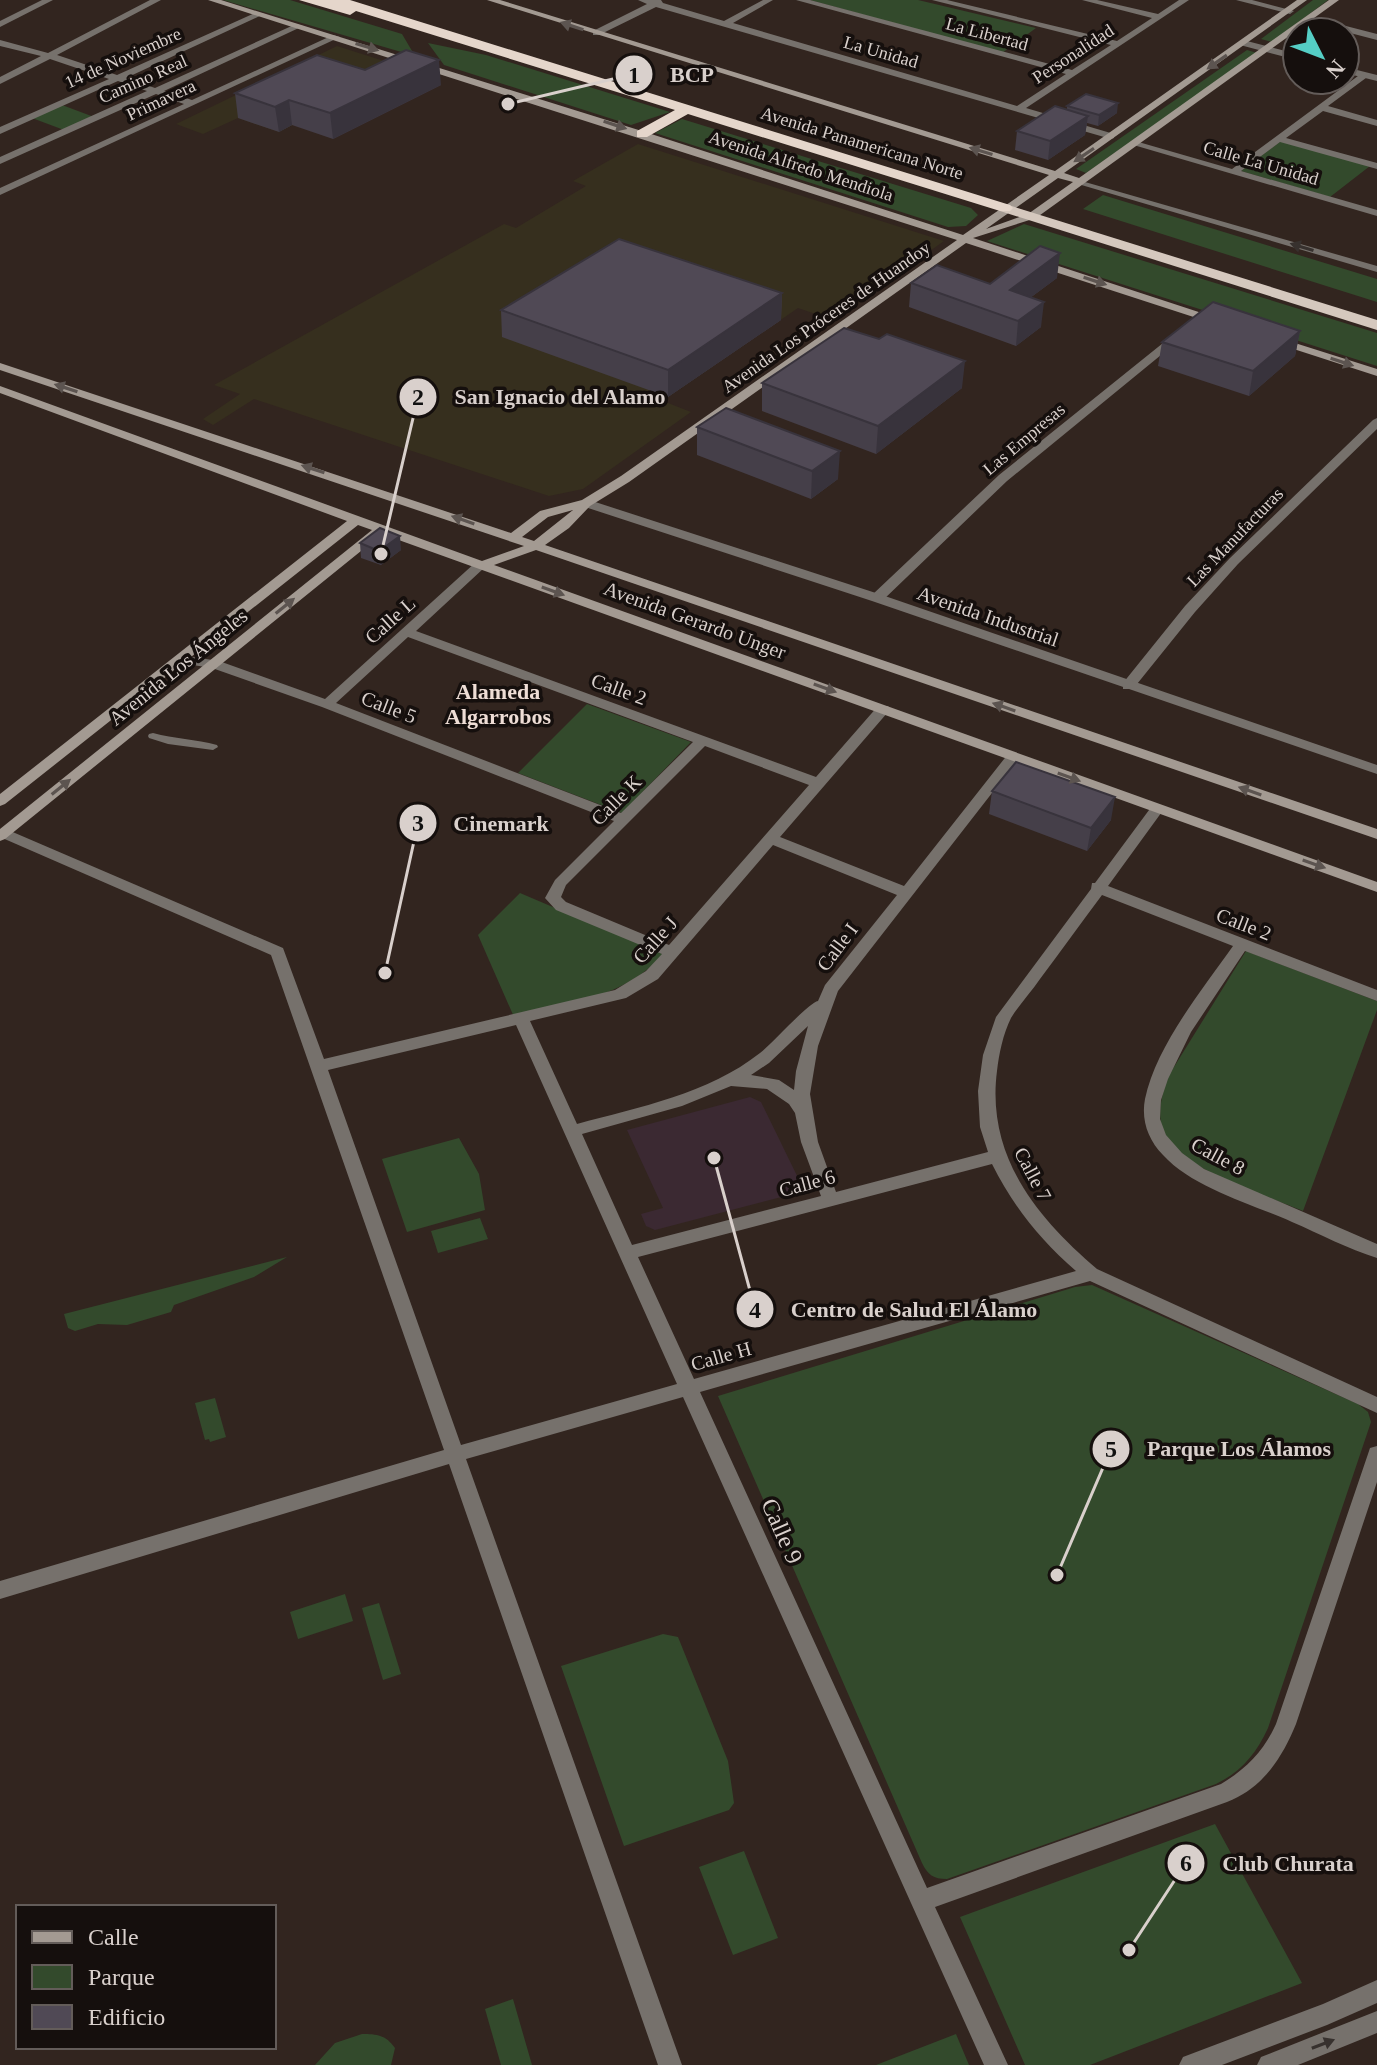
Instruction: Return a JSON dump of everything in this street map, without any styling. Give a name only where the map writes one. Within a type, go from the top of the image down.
[{"type":"highway","points":[[306,0],[384,15]]},
{"type":"highway","name":"Avenida Panamericana Norte","points":[[336,0],[685,110],[1377,311]]},
{"type":"highway","name":"Avenida Panamericana Norte","points":[[378,0],[1012,204]]},
{"type":"highway","points":[[642,134],[685,110]]},
{"type":"highway","name":"Avenida Panamericana Norte","points":[[1039,212],[1377,325]]},
{"type":"main road","name":"Avenida Alfredo Mendiola","points":[[212,0],[642,134],[1231,326]]},
{"type":"main road","points":[[491,0],[1082,182]]},
{"type":"main road","name":"Avenida Los Próceres de Huandoy","points":[[513,537],[544,514],[586,503],[625,479],[1303,0]]},
{"type":"main road","name":"Avenida Los Próceres de Huandoy","points":[[1316,16],[1335,0]]},
{"type":"main road","name":"Avenida Los Próceres de Huandoy","points":[[968,239],[1039,212],[1281,41]]},
{"type":"main road","points":[[1261,335],[1377,373]]},
{"type":"main road","name":"Avenida Gerardo Unger","points":[[0,366],[513,537],[540,542],[850,655],[1377,834]]},
{"type":"main road","name":"Avenida Gerardo Unger","points":[[0,389],[1377,887]]},
{"type":"main road","name":"Avenida Los Próceres de Huandoy","points":[[480,565],[540,542],[571,521],[586,503]]},
{"type":"main road","name":"Avenida Los Ángeles","points":[[0,801],[356,520]]},
{"type":"main road","name":"Avenida Los Ángeles","points":[[2,834],[381,529]]},
{"type":"main road","points":[[286,574],[313,584]]},
{"type":"street","points":[[0,24],[49,0]]},
{"type":"street","points":[[0,81],[157,0]]},
{"type":"street","name":"La Unidad","points":[[642,0],[659,2],[1111,136]]},
{"type":"street","points":[[725,24],[769,0]]},
{"type":"street","name":"La Libertad","points":[[800,0],[1073,73]]},
{"type":"street","points":[[936,0],[1118,44]]},
{"type":"street","points":[[1086,0],[1159,17]]},
{"type":"street","name":"Personalidad","points":[[1019,109],[1185,0]]},
{"type":"street","points":[[1240,0],[1290,11]]},
{"type":"street","points":[[596,33],[659,2]]},
{"type":"street","name":"14 de Noviembre","points":[[0,131],[260,14]]},
{"type":"street","name":"Camino Real","points":[[0,161],[299,26]]},
{"type":"street","name":"Primavera","points":[[0,192],[336,37]]},
{"type":"street","points":[[0,43],[50,56],[192,103]]},
{"type":"street","points":[[1243,43],[1281,53]]},
{"type":"street","points":[[1361,74],[1377,78]]},
{"type":"street","points":[[1235,171],[1365,75]]},
{"type":"street","points":[[1320,107],[1377,123]]},
{"type":"street","points":[[1279,139],[1377,166]]},
{"type":"street","name":"Calle La Unidad","points":[[1135,144],[1377,213]]},
{"type":"street","points":[[1082,182],[1377,269]]},
{"type":"street","name":"Las Empresas","points":[[877,598],[1003,478],[1202,316]]},
{"type":"street","name":"Las Manufacturas","points":[[1128,686],[1190,609],[1234,561],[1377,422]]},
{"type":"street","name":"Avenida Industrial","points":[[586,503],[877,598],[1377,770]]},
{"type":"street","name":"Calle L","points":[[327,704],[480,565]]},
{"type":"street","name":"Calle 2","points":[[407,632],[818,783]]},
{"type":"street","name":"Calle 5","points":[[180,659],[214,664],[327,704],[625,820]]},
{"type":"street","name":"Calle J","points":[[320,1066],[620,994],[652,975],[883,709]]},
{"type":"street","points":[[153,736],[170,743],[193,741],[213,747]]},
{"type":"street","name":"Calle K","points":[[672,952],[555,903],[554,893],[560,883],[702,741]]},
{"type":"street","name":"Calle I","points":[[831,1199],[811,1154],[801,1109],[801,1089],[814,1027],[831,989],[904,892],[1013,757]]},
{"type":"street","name":"Calle 7","points":[[1157,809],[1004,1017],[992,1041],[985,1099],[997,1156],[1031,1218],[1057,1248],[1091,1274],[1377,1405]]},
{"type":"street","points":[[2,834],[278,952],[670,2065]]},
{"type":"street","points":[[770,839],[904,892]]},
{"type":"street","name":"Calle 2","points":[[1097,887],[1377,996]]},
{"type":"street","name":"Calle 8","points":[[1241,945],[1160,1071],[1153,1095],[1152,1119],[1162,1143],[1177,1160],[1198,1174],[1377,1251]]},
{"type":"street","points":[[572,1131],[710,1092],[734,1081],[792,1035],[831,989]]},
{"type":"street","name":"Calle 9","points":[[521,1019],[996,2065]]},
{"type":"street","points":[[734,1081],[753,1080],[781,1087],[791,1094],[801,1109]]},
{"type":"street","name":"Calle 6","points":[[627,1253],[997,1156]]},
{"type":"street","name":"Calle H","points":[[0,1590],[456,1454],[1091,1274]]},
{"type":"street","points":[[921,1901],[1227,1792],[1248,1780],[1266,1764],[1286,1724],[1377,1454]]},
{"type":"street","points":[[1191,2065],[1327,2014],[1377,1991]]},
{"type":"street","points":[[1269,2065],[1377,2022]]},
{"type":"shaded area","points":[[337,46],[406,68],[279,132],[238,118],[203,134],[176,124]]},
{"type":"shaded area","points":[[638,144],[944,241],[833,320],[798,308],[668,397],[663,401],[691,412],[583,489],[549,496],[254,399],[213,425],[203,419],[240,394],[214,385],[504,224],[516,228],[586,186],[573,181]]},
{"type":"shaded area","points":[[750,1097],[761,1102],[802,1186],[797,1193],[655,1230],[646,1226],[641,1214],[663,1208],[627,1130]]},
{"type":"green space","points":[[223,0],[290,0],[402,34],[415,56]]},
{"type":"green space","points":[[810,0],[918,0],[1036,28],[1002,53]]},
{"type":"green space","points":[[1313,0],[1328,0],[1307,16],[1292,16]]},
{"type":"green space","points":[[1281,24],[1281,35],[1272,42],[1261,39]]},
{"type":"green space","points":[[428,43],[486,55],[670,112],[631,125],[444,65]]},
{"type":"green space","points":[[1247,50],[1257,53],[1086,173],[1076,169]]},
{"type":"green space","points":[[62,105],[94,117],[64,130],[32,118]]},
{"type":"green space","points":[[682,119],[971,208],[978,215],[966,226],[948,227],[655,133]]},
{"type":"green space","points":[[1281,141],[1370,166],[1330,197],[1241,171]]},
{"type":"green space","points":[[1103,195],[1377,279],[1377,302],[1083,209]]},
{"type":"green space","points":[[1024,224],[1377,333],[1377,366],[987,241]]},
{"type":"green space","points":[[587,704],[691,742],[622,813],[518,773]]},
{"type":"green space","points":[[520,893],[663,954],[648,969],[614,989],[575,1003],[514,1017],[478,935]]},
{"type":"green space","points":[[1246,951],[1377,1001],[1377,1010],[1303,1211],[1230,1182],[1192,1162],[1167,1140],[1161,1124],[1162,1099],[1169,1075]]},
{"type":"green space","points":[[459,1138],[479,1174],[485,1210],[407,1232],[382,1159]]},
{"type":"green space","points":[[480,1218],[488,1239],[438,1253],[431,1231]]},
{"type":"green space","points":[[287,1257],[254,1277],[174,1305],[171,1312],[127,1325],[98,1324],[75,1331],[68,1328],[64,1314]]},
{"type":"green space","points":[[1092,1285],[1358,1404],[1368,1412],[1371,1422],[1268,1728],[1247,1761],[1216,1784],[947,1879],[938,1878],[929,1873],[922,1863],[718,1396],[1075,1287]]},
{"type":"green space","points":[[215,1398],[226,1437],[210,1442],[209,1439],[205,1440],[195,1403]]},
{"type":"green space","points":[[345,1594],[353,1621],[298,1639],[290,1612]]},
{"type":"green space","points":[[379,1603],[401,1674],[383,1680],[362,1608]]},
{"type":"green space","points":[[663,1634],[678,1637],[728,1761],[734,1803],[729,1810],[624,1846],[561,1666]]},
{"type":"green space","points":[[1215,1824],[1302,1983],[1090,2065],[1025,2065],[960,1917]]},
{"type":"green space","points":[[744,1851],[778,1938],[733,1955],[699,1867]]},
{"type":"green space","points":[[513,1999],[532,2065],[501,2065],[485,2009]]},
{"type":"green space","points":[[362,2034],[381,2036],[392,2044],[395,2048],[391,2065],[315,2065],[335,2043]]},
{"type":"green space","points":[[956,2034],[969,2065],[876,2065]]},
{"type":"building","points":[[406,50],[439,60],[330,113],[289,100],[275,107],[235,93],[317,55],[365,70]]},
{"type":"building","points":[[1086,94],[1118,103],[1099,115],[1067,106]]},
{"type":"building","points":[[1055,106],[1088,116],[1050,141],[1017,131]]},
{"type":"building","points":[[619,239],[782,293],[668,370],[501,310]]},
{"type":"building","points":[[1040,246],[1060,253],[1010,290],[1044,302],[1018,321],[911,283],[937,265],[990,284]]},
{"type":"building","points":[[1213,302],[1300,331],[1253,371],[1162,342]]},
{"type":"building","points":[[844,328],[879,339],[887,334],[965,361],[878,426],[762,383]]},
{"type":"building","points":[[726,408],[840,451],[812,471],[697,427]]},
{"type":"building","points":[[380,528],[400,536],[379,551],[360,543]]},
{"type":"building","points":[[1016,762],[1115,797],[1091,828],[992,791]]},
{"type":"place","name":"BCP","points":[[508,104]]},
{"type":"place","name":"San Ignacio del Alamo","points":[[381,554]]},
{"type":"place","name":"Cinemark","points":[[385,973]]},
{"type":"place","name":"Centro de Salud El Álamo","points":[[714,1158]]},
{"type":"place","name":"Parque Los Álamos","points":[[1057,1575]]},
{"type":"place","name":"Club Churata","points":[[1129,1950]]},
{"type":"district","name":"Alameda Algarrobos","points":[[498,704]]}]
